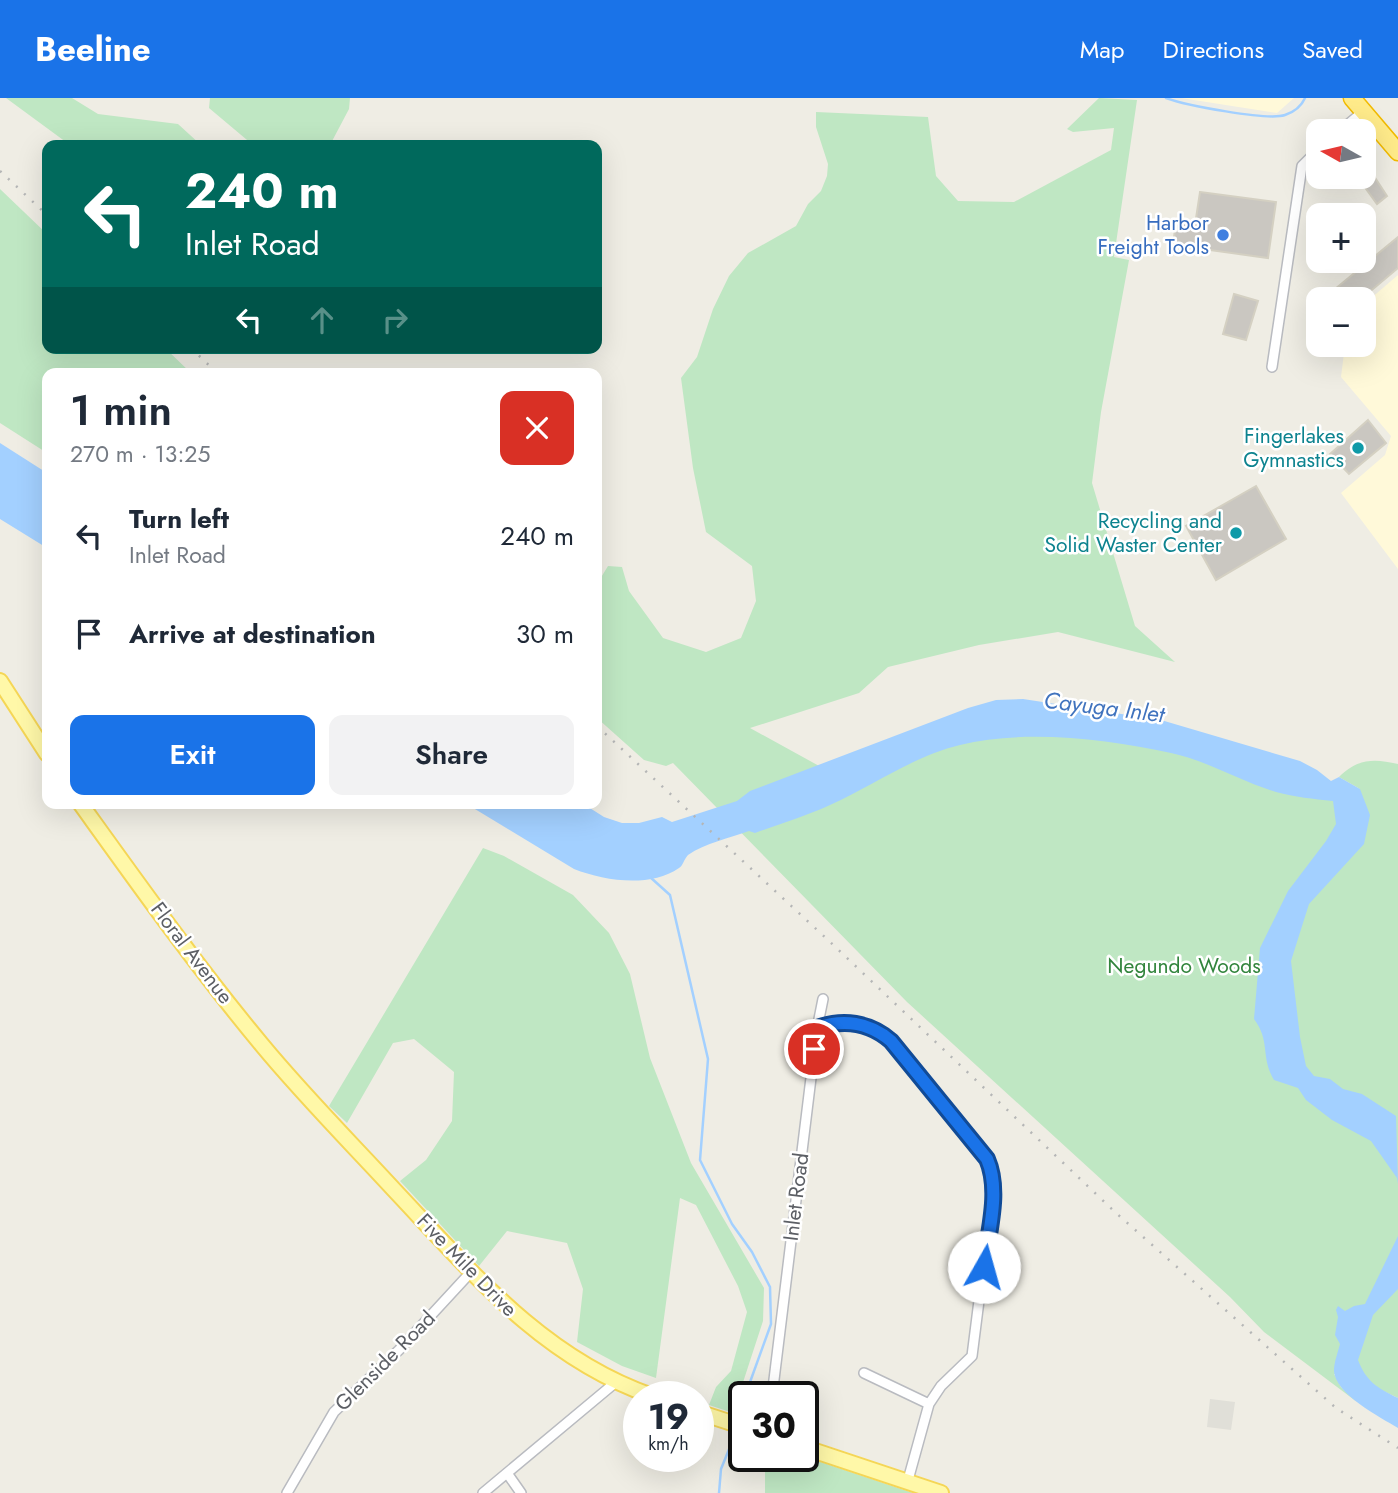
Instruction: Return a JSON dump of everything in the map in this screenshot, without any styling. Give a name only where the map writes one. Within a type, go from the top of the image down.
[{"type":"highway","points":[[1352,98],[1398,152]]},
{"type":"main road","points":[[0,681],[42,746]]},
{"type":"main road","name":"Floral Avenue","points":[[84,809],[205,972],[309,1100]]},
{"type":"main road","name":"Five Mile Drive","points":[[309,1100],[471,1272],[526,1325],[559,1349],[623,1385]]},
{"type":"main road","points":[[819,1452],[941,1493]]},
{"type":"street","points":[[1354,119],[1364,111]]},
{"type":"street","points":[[1272,368],[1303,166],[1306,163]]},
{"type":"street","name":"Inlet Road","points":[[774,1381],[817,1028],[823,999]]},
{"type":"street","points":[[817,1028],[832,1023],[848,1023],[880,1031],[987,1159],[993,1173],[972,1356],[942,1386],[929,1404],[908,1480]]},
{"type":"street","name":"Glenside Road","points":[[287,1493],[334,1412],[399,1350],[471,1272]]},
{"type":"street","points":[[864,1373],[929,1404]]},
{"type":"street","points":[[483,1493],[616,1382]]},
{"type":"street","points":[[507,1472],[521,1493]]},
{"type":"shaded area","points":[[1181,98],[1294,98],[1277,113]]},
{"type":"shaded area","points":[[1398,275],[1398,569],[1341,493],[1385,455],[1391,436],[1341,377],[1344,357],[1376,357],[1376,294]]},
{"type":"shaded area","points":[[1210,1399],[1235,1402],[1231,1430],[1207,1427]]},
{"type":"green space","points":[[6,98],[72,98],[98,114],[178,124],[196,140],[63,140]]},
{"type":"green space","points":[[210,98],[350,98],[349,109],[333,140],[247,140],[209,108]]},
{"type":"green space","name":"Negundo Woods","points":[[1099,98],[1137,100],[1114,257],[1129,260],[1101,412],[1092,483],[1135,626],[1175,662],[1058,632],[979,645],[888,667],[859,693],[750,728],[841,778],[991,718],[1240,759],[1360,789],[1339,777],[1359,763],[1381,761],[1398,764],[1398,1398],[1379,1389],[1365,1378],[1334,1374],[1341,1387],[1357,1402],[1264,1332],[1230,1297],[907,1002],[673,763],[666,766],[644,760],[602,722],[602,576],[608,566],[622,567],[629,591],[663,638],[706,652],[741,638],[756,601],[752,566],[706,532],[693,468],[681,378],[697,357],[713,309],[729,276],[748,253],[796,226],[808,204],[821,191],[828,164],[816,127],[816,112],[928,117],[936,176],[958,201],[1014,202],[1111,150],[1114,128],[1073,132],[1067,129]]},
{"type":"green space","points":[[0,189],[42,229],[42,354],[171,354],[186,368],[42,368],[42,450],[0,423]]},
{"type":"green space","points":[[483,848],[504,856],[573,895],[609,933],[630,974],[650,1058],[691,1163],[764,1288],[763,1321],[743,1381],[728,1381],[728,1411],[714,1407],[714,1392],[731,1371],[747,1312],[738,1286],[696,1205],[680,1198],[656,1378],[622,1366],[577,1342],[583,1289],[567,1243],[507,1231],[479,1266],[400,1181],[426,1160],[452,1121],[454,1072],[414,1039],[393,1043],[347,1123],[329,1106]]},
{"type":"green space","points":[[819,1461],[913,1493],[765,1493],[765,1472],[819,1472]]},
{"type":"water","points":[[0,443],[42,470],[42,545],[0,519]]},
{"type":"water","points":[[1023,699],[1161,720],[1300,761],[1331,781],[1339,777],[1360,789],[1370,815],[1364,844],[1309,904],[1291,961],[1306,1066],[1314,1076],[1330,1079],[1343,1089],[1362,1094],[1396,1116],[1398,1184],[1397,1178],[1371,1141],[1332,1120],[1306,1100],[1298,1088],[1274,1080],[1267,1064],[1262,1035],[1254,1019],[1260,948],[1288,891],[1336,824],[1333,801],[1276,792],[1198,761],[1146,748],[1066,738],[985,740],[926,756],[821,809],[755,833],[749,831],[702,847],[688,855],[680,867],[655,878],[641,880],[599,877],[574,869],[475,809],[591,809],[622,823],[639,823],[662,817],[672,822],[737,801],[750,791],[968,708],[996,700]]},
{"type":"water","points":[[1398,1236],[1398,1289],[1373,1315],[1358,1360],[1373,1383],[1398,1398],[1398,1428],[1350,1396],[1336,1380],[1334,1371],[1340,1344],[1335,1335],[1338,1317],[1336,1310],[1338,1306],[1345,1311],[1365,1304]]},
{"type":"building","points":[[1376,179],[1387,196],[1377,204],[1366,189],[1376,189]]},
{"type":"building","name":"Harbor Freight Tools","points":[[1200,192],[1276,202],[1268,258],[1173,245],[1176,222],[1195,225]]},
{"type":"building","points":[[1398,237],[1398,268],[1375,287],[1338,287],[1354,273],[1376,273],[1376,255]]},
{"type":"building","points":[[1234,294],[1258,301],[1246,340],[1223,334]]},
{"type":"building","name":"Fingerlakes Gymnastics","points":[[1368,420],[1386,443],[1349,474],[1330,454]]},
{"type":"building","name":"Recycling and Solid Waster Center","points":[[1256,486],[1286,539],[1216,580],[1186,526]]},
{"type":"waterway","points":[[1166,98],[1261,116],[1285,115],[1294,111],[1305,98]]},
{"type":"waterway","points":[[650,877],[670,895],[708,1059],[700,1160],[732,1224],[752,1252],[770,1287],[771,1324],[750,1381]]},
{"type":"waterway","points":[[719,1493],[721,1469],[728,1452]]},
{"type":"railway","points":[[0,171],[42,210]]},
{"type":"railway","points":[[197,354],[212,368]]},
{"type":"railway","points":[[602,731],[1115,1212],[1336,1408],[1398,1448]]},
{"type":"place","name":"Harbor Freight Tools","points":[[1223,235]]},
{"type":"place","name":"Fingerlakes Gymnastics","points":[[1358,448]]},
{"type":"place","name":"Recycling and Solid Waster Center","points":[[1236,533]]},
{"type":"route","points":[[814,1049],[817,1028],[832,1023],[848,1023],[880,1031],[987,1159],[993,1173],[993,1189],[984,1267]]},
{"type":"water label","name":"Cayuga Inlet","points":[[1104,707]]}]
